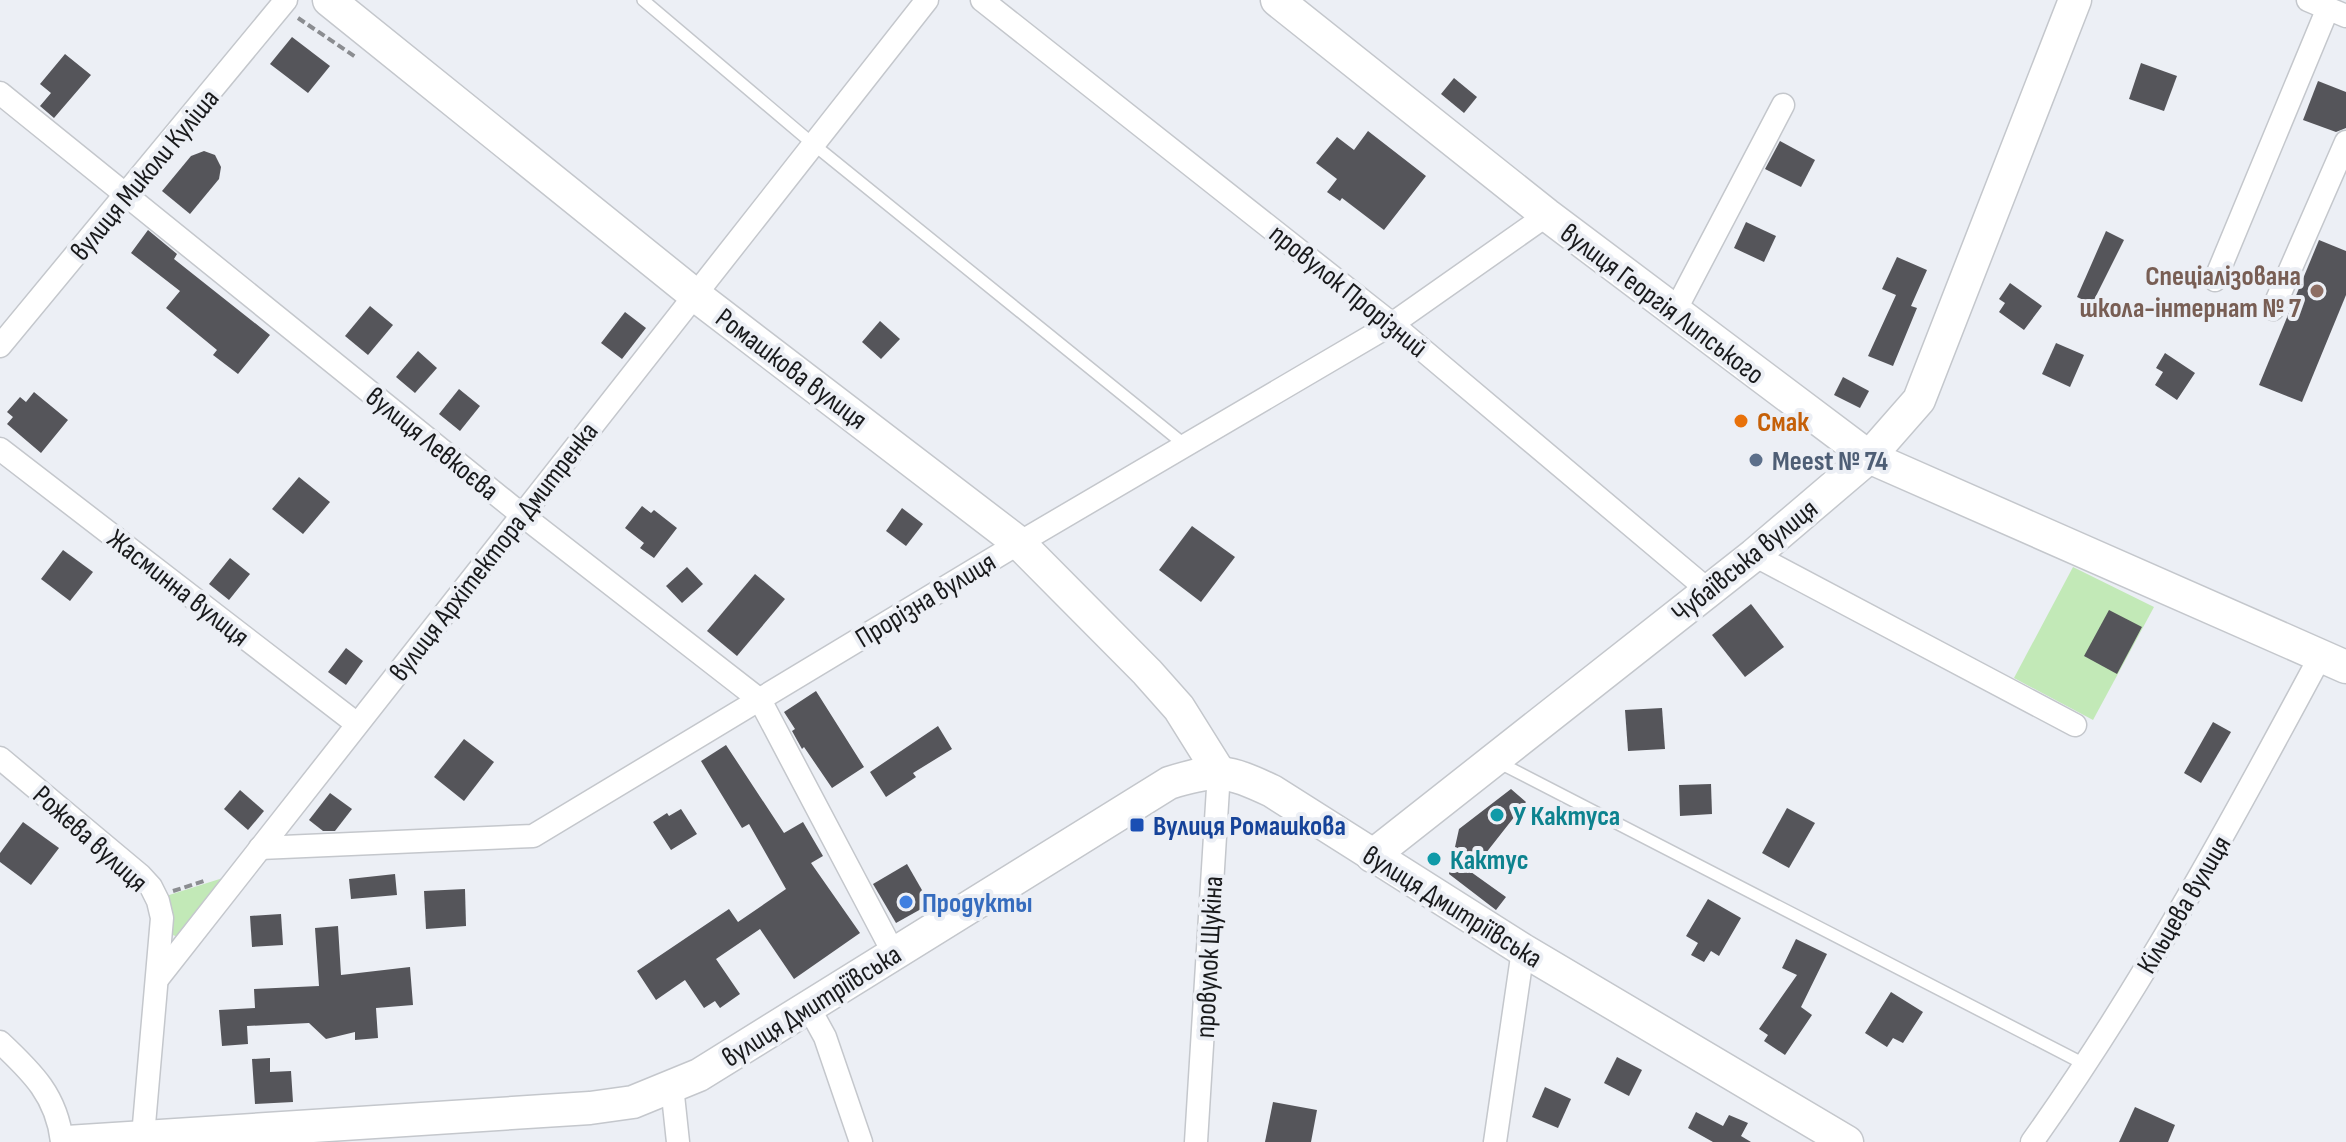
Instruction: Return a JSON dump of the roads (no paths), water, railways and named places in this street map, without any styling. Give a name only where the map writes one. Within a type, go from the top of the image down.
[{"type":"street","name":"вулиця Миколи Куліша","points":[[0,346],[286,0]]},
{"type":"street","name":"Ромашкова вулиця","points":[[329,0],[695,295],[1019,543],[1179,708],[1219,772]]},
{"type":"street","name":"вулиця Архітектора Дмитренка","points":[[159,977],[927,0]]},
{"type":"street","name":"провулок Прорізний","points":[[982,0],[1392,324],[1708,590]]},
{"type":"street","name":"вулиця Георгія Липського","points":[[1277,0],[1547,215],[1869,457],[2333,662]]},
{"type":"street","name":"Чубаївська вулиця","points":[[1372,856],[1754,555],[1869,457],[1919,400],[2075,0]]},
{"type":"street","points":[[2215,280],[2327,8]]},
{"type":"street","name":"вулиця Левкоєва","points":[[0,93],[522,515],[760,700],[893,952]]},
{"type":"street","points":[[1675,311],[1783,105]]},
{"type":"street","points":[[2273,309],[2346,142]]},
{"type":"street","name":"Прорізна вулиця","points":[[260,848],[533,836],[1019,543],[1392,324],[1547,215]]},
{"type":"street","name":"Жасминна вулиця","points":[[0,449],[357,724]]},
{"type":"street","points":[[1754,555],[2075,725]]},
{"type":"street","name":"Кільцева вулиця","points":[[2032,1142],[2086,1065],[2227,830],[2333,662]]},
{"type":"street","name":"Рожева вулиця","points":[[0,758],[151,887],[162,918],[159,977]]},
{"type":"street","name":"вулиця Дмитріївська","points":[[65,1142],[429,1124],[633,1102],[713,1067],[893,952],[1169,783],[1197,774],[1219,772],[1247,779],[1272,791],[1523,950],[1847,1142]]},
{"type":"street","name":"провулок Щукіна","points":[[1196,1142],[1219,772]]},
{"type":"street","points":[[1495,1142],[1523,950]]},
{"type":"street","points":[[143,1136],[159,977]]},
{"type":"street","points":[[808,1006],[825,1037],[861,1142]]},
{"type":"street","points":[[0,1042],[50,1097],[65,1142]]},
{"type":"street","points":[[672,1086],[678,1142]]},
{"type":"lane","points":[[643,0],[813,144],[1185,445]]},
{"type":"lane","points":[[1494,760],[2086,1065]]},
{"type":"place","name":"Спеціалізована школа-інтернат № 7","points":[[2317,291]]},
{"type":"place","name":"Смак","points":[[1741,421]]},
{"type":"place","name":"Meest № 74","points":[[1756,460]]},
{"type":"place","name":"У Кактуса","points":[[1497,815]]},
{"type":"place","name":"Вулиця Ромашкова","points":[[1137,825]]},
{"type":"place","name":"Кактус","points":[[1434,859]]},
{"type":"place","name":"Продукты","points":[[906,902]]}]
